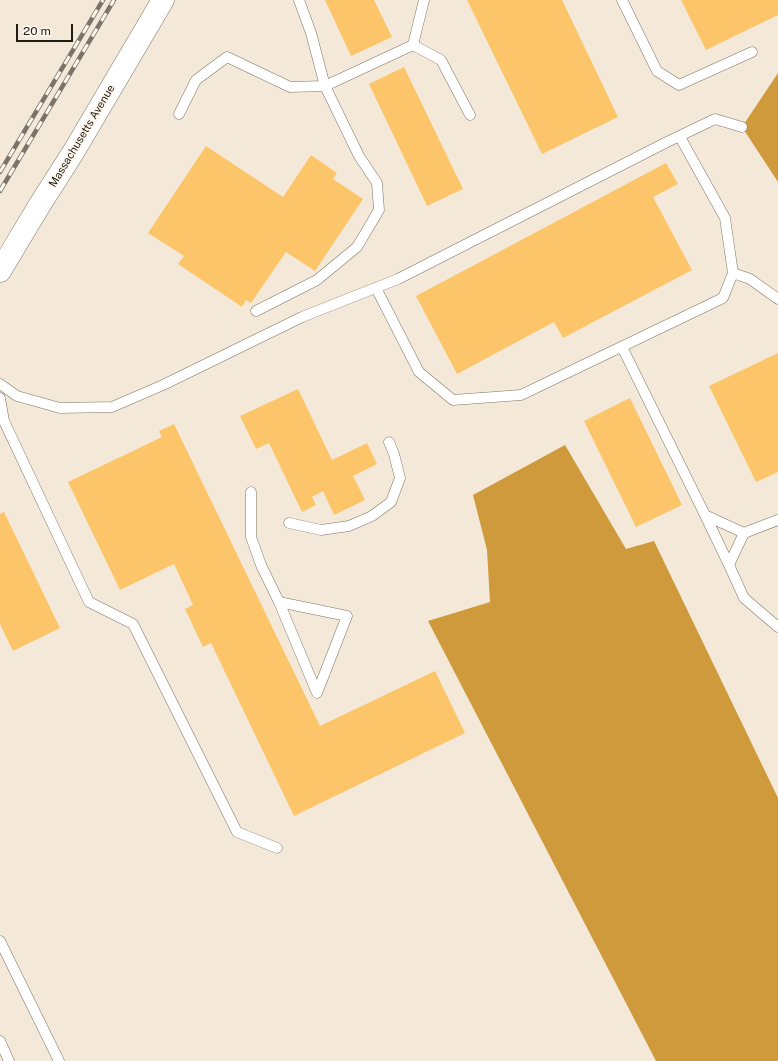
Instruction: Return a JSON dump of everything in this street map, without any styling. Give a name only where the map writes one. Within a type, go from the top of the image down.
[{"type":"main road","name":"Massachusetts Avenue","points":[[0,271],[39,206],[74,152],[163,0]]},
{"type":"lane","points":[[256,310],[317,280],[357,247],[380,210],[377,183],[359,156],[325,86],[311,33],[300,0]]},
{"type":"lane","points":[[413,45],[424,0]]},
{"type":"lane","points":[[622,0],[657,71],[679,85],[752,52]]},
{"type":"lane","points":[[179,114],[196,80],[227,57],[290,87],[325,86],[413,45]]},
{"type":"lane","points":[[413,45],[441,60],[470,115]]},
{"type":"lane","points":[[0,384],[17,396],[60,408],[112,407],[163,385],[302,317],[398,279],[715,119],[742,127]]},
{"type":"lane","points":[[376,288],[419,372],[453,400],[521,395],[723,298],[733,273],[725,218],[680,137]]},
{"type":"lane","points":[[733,273],[750,278],[778,299]]},
{"type":"lane","points":[[622,347],[705,515],[744,598],[778,626]]},
{"type":"lane","points":[[0,398],[4,421],[89,602],[133,624],[237,832],[277,848]]},
{"type":"lane","points":[[289,523],[321,530],[348,526],[372,516],[391,502],[400,478],[394,454],[389,442]]},
{"type":"lane","points":[[251,492],[251,537],[261,565],[279,602],[317,693],[347,616],[279,602]]},
{"type":"lane","points":[[705,515],[744,533]]},
{"type":"lane","points":[[729,565],[744,533],[778,520]]},
{"type":"lane","points":[[0,940],[59,1061]]},
{"type":"lane","points":[[0,1042],[9,1061]]},
{"type":"shaded area","points":[[778,73],[778,182],[742,127]]},
{"type":"shaded area","points":[[565,445],[626,549],[654,541],[778,798],[778,1061],[656,1061],[428,621],[490,602],[487,550],[473,495]]},
{"type":"building","points":[[325,0],[374,0],[392,37],[351,56]]},
{"type":"building","points":[[467,0],[562,0],[618,117],[542,154]]},
{"type":"building","points":[[681,0],[778,0],[778,15],[706,50]]},
{"type":"building","points":[[404,67],[463,189],[427,206],[369,84]]},
{"type":"building","points":[[206,146],[283,197],[311,155],[337,173],[333,179],[363,199],[315,271],[286,252],[251,303],[246,300],[242,307],[178,264],[184,256],[148,233]]},
{"type":"building","points":[[666,163],[678,184],[653,197],[692,270],[563,338],[554,322],[457,374],[416,296]]},
{"type":"building","points":[[778,353],[778,472],[756,482],[709,386]]},
{"type":"building","points":[[298,389],[332,460],[367,443],[377,464],[353,476],[365,500],[334,515],[323,491],[312,497],[316,505],[302,512],[269,443],[256,449],[240,416]]},
{"type":"building","points":[[630,398],[682,505],[636,527],[584,421]]},
{"type":"building","points":[[174,424],[320,726],[435,671],[465,733],[294,816],[211,643],[203,647],[185,609],[193,605],[174,564],[120,590],[68,482],[162,437],[159,431]]},
{"type":"building","points":[[4,512],[60,628],[13,651],[0,624],[0,514]]},
{"type":"railway","points":[[0,172],[103,0]]},
{"type":"railway","points":[[0,191],[114,0]]}]
